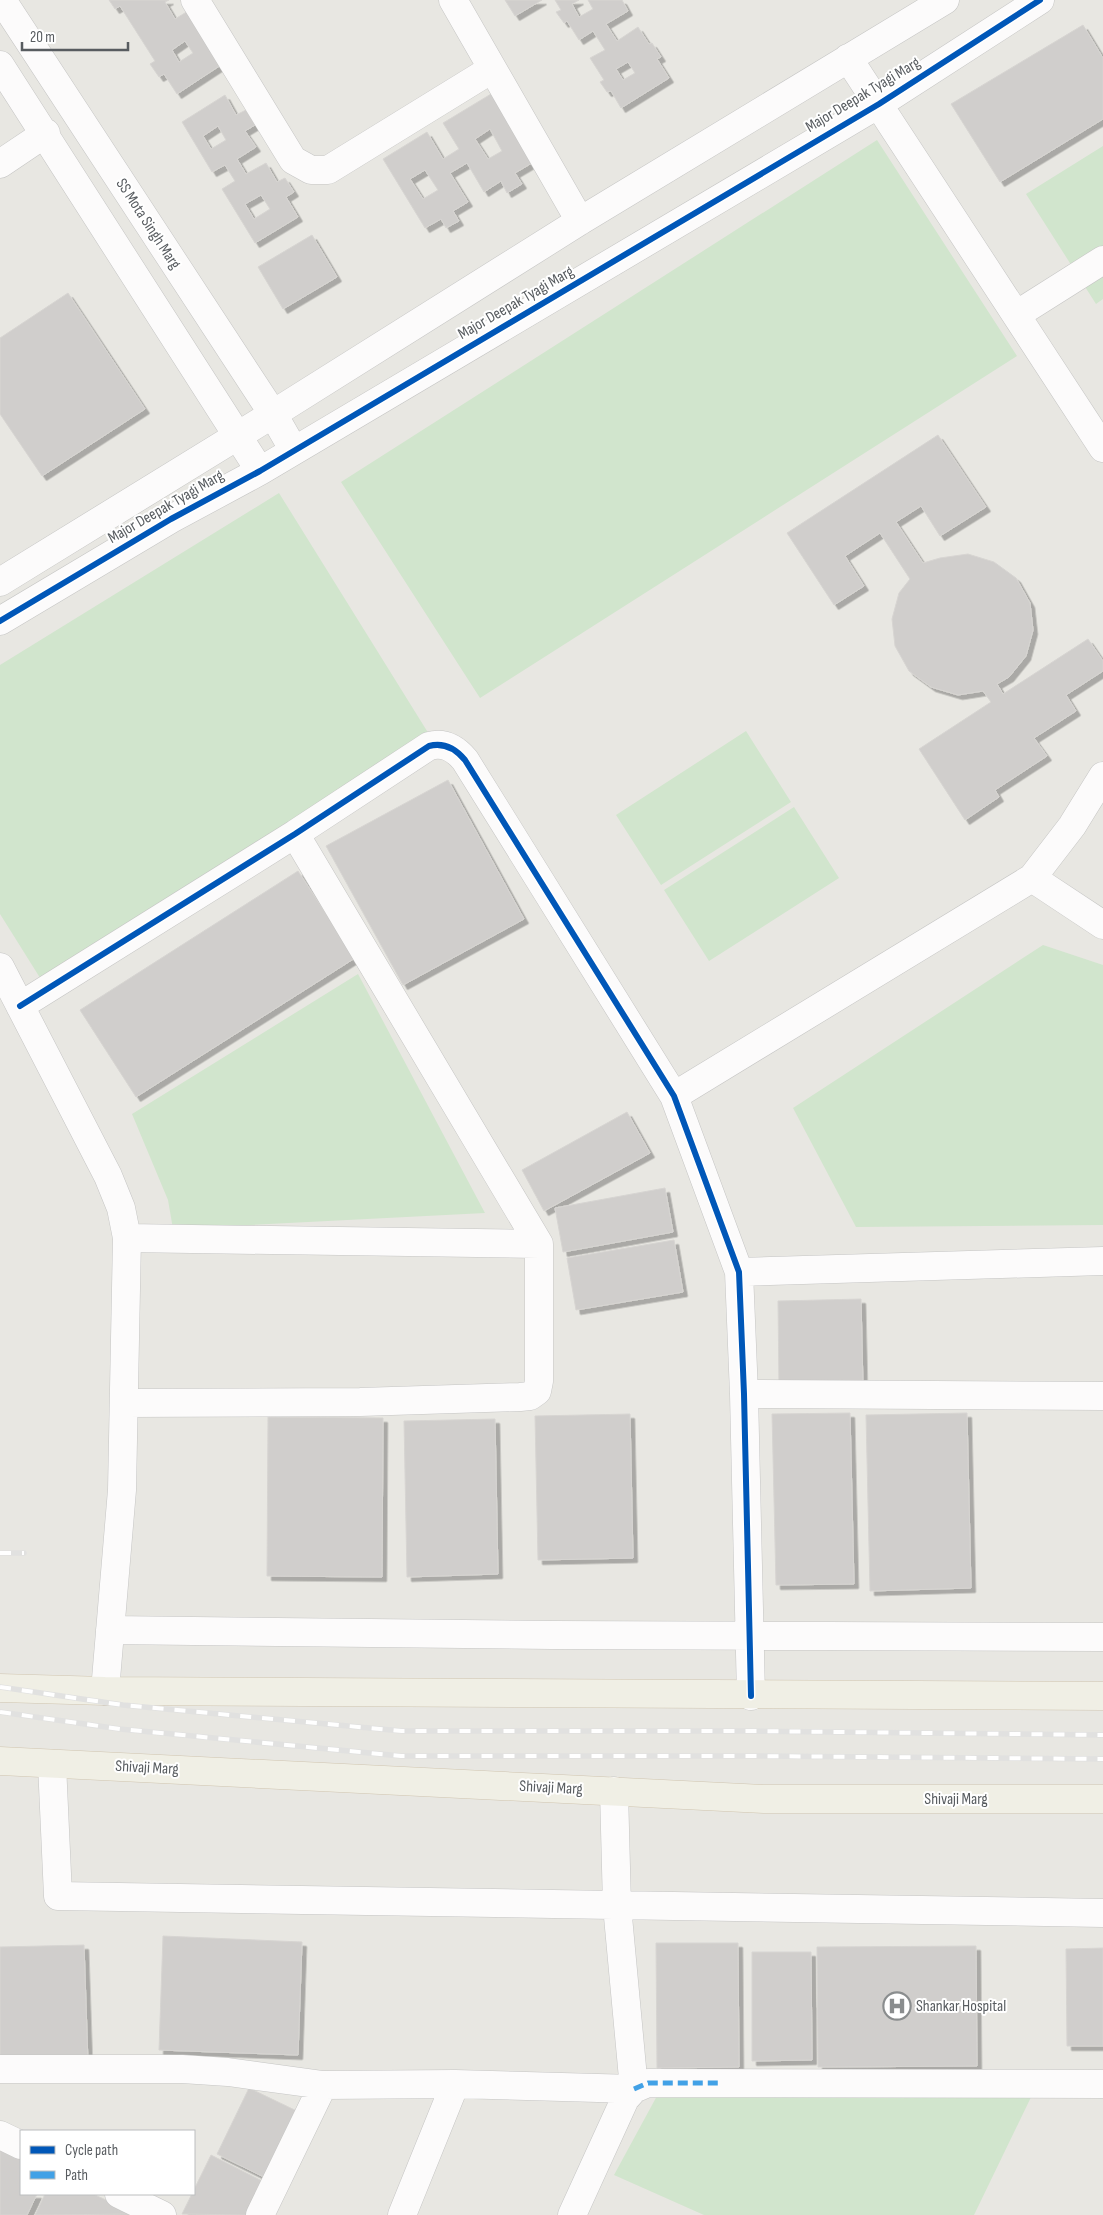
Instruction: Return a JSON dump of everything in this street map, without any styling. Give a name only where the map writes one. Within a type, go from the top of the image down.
[{"type":"main road","points":[[0,1688],[105,1691],[750,1696],[1103,1696]]},
{"type":"main road","name":"Shivaji Marg","points":[[0,1761],[764,1799],[1103,1799]]},
{"type":"street","name":"SS Mota Singh Marg","points":[[2,0],[273,414],[293,449]]},
{"type":"street","points":[[195,0],[294,160],[311,170],[328,170],[492,69]]},
{"type":"street","points":[[453,0],[580,220]]},
{"type":"street","name":"Major Deepak Tyagi Marg","points":[[0,582],[238,436],[580,220],[945,0]]},
{"type":"street","name":"Major Deepak Tyagi Marg","points":[[0,621],[171,518],[260,470],[878,104],[1040,0]]},
{"type":"street","points":[[848,58],[1103,448]]},
{"type":"street","points":[[0,65],[260,470]]},
{"type":"street","points":[[0,164],[46,134]]},
{"type":"street","points":[[1016,315],[1103,260]]},
{"type":"street","points":[[20,1006],[294,834],[429,746],[437,744],[448,746],[458,752],[470,768],[674,1096],[739,1272],[744,1394],[750,1696]]},
{"type":"street","points":[[674,1096],[1032,878],[1072,826],[1103,776]]},
{"type":"street","points":[[124,1403],[360,1402],[530,1396],[537,1390],[539,1381],[539,1244],[294,834]]},
{"type":"street","points":[[1032,878],[1103,925]]},
{"type":"street","points":[[0,967],[108,1176],[121,1208],[127,1238],[122,1490],[105,1691]]},
{"type":"street","points":[[127,1238],[539,1244]]},
{"type":"street","points":[[739,1272],[1103,1261]]},
{"type":"street","points":[[744,1394],[1103,1396]]},
{"type":"street","points":[[110,1630],[1103,1637]]},
{"type":"street","points":[[52,1764],[58,1896],[1103,1913]]},
{"type":"street","points":[[614,1792],[617,1906],[634,2090]]},
{"type":"street","points":[[0,2070],[182,2069],[228,2072],[323,2085],[455,2084],[634,2090]]},
{"type":"street","points":[[572,2215],[625,2099],[634,2090],[648,2083],[1103,2084]]},
{"type":"street","points":[[402,2215],[455,2084]]},
{"type":"street","points":[[260,2215],[323,2085]]},
{"type":"street","points":[[0,2135],[20,2145]]},
{"type":"street","points":[[121,2195],[162,2215]]},
{"type":"green space","points":[[877,140],[1017,356],[480,698],[341,482]]},
{"type":"green space","points":[[1103,146],[1103,299],[1096,304],[1026,194]]},
{"type":"green space","points":[[279,493],[432,739],[42,981],[0,914],[0,665]]},
{"type":"green space","points":[[746,731],[791,802],[661,885],[616,815]]},
{"type":"green space","points":[[794,807],[839,878],[709,961],[664,890]]},
{"type":"green space","points":[[1043,945],[1103,965],[1103,1225],[856,1227],[793,1108]]},
{"type":"green space","points":[[358,974],[485,1213],[173,1229],[168,1200],[132,1114]]},
{"type":"green space","points":[[664,2083],[1034,2091],[974,2215],[704,2215],[614,2175]]},
{"type":"building","points":[[109,0],[169,0],[165,2],[175,19],[193,8],[227,61],[177,94],[164,74],[159,77],[150,64],[155,61],[120,6],[115,9]],"holes":[[[185,41],[193,53],[179,62],[172,50]]]},
{"type":"building","points":[[505,0],[542,0],[515,16]]},
{"type":"building","points":[[555,0],[579,0],[572,4],[579,17],[593,9],[588,0],[622,0],[628,11],[606,24],[617,41],[638,27],[649,44],[652,43],[661,57],[657,59],[669,78],[621,108],[611,91],[607,92],[600,82],[604,80],[590,58],[605,50],[593,31],[579,40],[567,21],[564,23],[556,12],[561,10]],"holes":[[[628,62],[635,73],[623,80],[616,69]]]},
{"type":"building","points":[[1083,25],[1103,58],[1103,119],[1000,182],[951,104]]},
{"type":"building","points":[[496,91],[537,160],[515,173],[522,184],[507,193],[501,181],[484,192],[467,163],[450,173],[468,202],[453,211],[459,221],[446,228],[441,219],[425,228],[383,159],[427,132],[443,159],[459,149],[443,123]],"holes":[[[490,129],[502,151],[488,159],[475,139]],[[425,170],[438,190],[423,199],[410,179]]]},
{"type":"building","points":[[225,95],[236,115],[246,110],[255,125],[245,131],[256,147],[237,159],[246,174],[266,163],[277,182],[285,178],[294,192],[286,197],[298,217],[255,243],[222,189],[235,181],[225,165],[212,172],[182,122]],"holes":[[[218,126],[226,140],[211,149],[203,136]],[[261,195],[270,209],[254,219],[245,204]]]},
{"type":"building","points":[[312,235],[337,277],[283,309],[258,267]]},
{"type":"building","points":[[68,293],[145,409],[42,476],[0,414],[0,338]]},
{"type":"building","points":[[938,435],[986,507],[940,536],[921,506],[896,522],[923,563],[940,558],[968,554],[994,562],[1016,578],[1030,603],[1033,630],[1026,656],[1009,677],[997,684],[1003,694],[1088,639],[1103,661],[1103,671],[1066,695],[1076,711],[1034,738],[1047,756],[995,790],[999,797],[965,820],[919,749],[991,702],[983,691],[958,695],[931,687],[909,671],[895,646],[892,619],[899,593],[910,579],[880,533],[845,556],[864,586],[834,605],[787,533]]},
{"type":"building","points":[[448,780],[524,919],[403,985],[326,846]]},
{"type":"building","points":[[298,871],[355,958],[136,1097],[80,1010]]},
{"type":"building","points":[[627,1112],[650,1153],[544,1211],[522,1170]]},
{"type":"building","points":[[665,1188],[673,1232],[563,1252],[555,1208]]},
{"type":"building","points":[[674,1240],[683,1292],[576,1310],[567,1258]]},
{"type":"building","points":[[861,1299],[863,1387],[779,1389],[778,1301]]},
{"type":"building","points":[[850,1413],[854,1584],[776,1585],[772,1414]]},
{"type":"building","points":[[967,1413],[971,1588],[870,1591],[866,1415]]},
{"type":"building","points":[[630,1414],[633,1558],[538,1560],[535,1416]]},
{"type":"building","points":[[268,1417],[383,1418],[382,1577],[267,1576]]},
{"type":"building","points":[[495,1419],[498,1574],[407,1577],[404,1421]]},
{"type":"building","points":[[163,1936],[302,1942],[298,2055],[159,2050]]},
{"type":"building","points":[[656,1943],[738,1943],[739,2067],[657,2068]]},
{"type":"building","points":[[84,1945],[88,2063],[0,2065],[0,1947]]},
{"type":"building","name":"Shankar Hospital","points":[[976,1946],[977,2066],[818,2067],[817,1947]]},
{"type":"building","points":[[1103,1948],[1103,2046],[1067,2046],[1066,1949]]},
{"type":"building","points":[[752,1952],[811,1952],[812,2060],[752,2061]]},
{"type":"building","points":[[249,2088],[301,2113],[268,2179],[217,2154]]},
{"type":"building","points":[[0,2148],[20,2158],[20,2195],[37,2195],[27,2215],[0,2215]]},
{"type":"building","points":[[211,2155],[266,2183],[250,2215],[182,2214],[191,2195],[195,2195],[195,2188]]},
{"type":"building","points":[[45,2195],[95,2195],[136,2214],[35,2215]]},
{"type":"railway","points":[[0,1553],[24,1553]]},
{"type":"railway","points":[[0,1687],[123,1705],[402,1731],[751,1731],[1103,1735]]},
{"type":"railway","points":[[0,1712],[120,1729],[401,1756],[1103,1759]]},
{"type":"marked path","points":[[634,2089],[648,2083],[718,2083]]},
{"type":"cycle path","points":[[0,621],[171,519],[260,471],[879,104],[1040,0]]},
{"type":"cycle path","points":[[20,1006],[295,834],[429,746],[440,745],[449,747],[461,756],[674,1096],[739,1272],[744,1394],[751,1696]]},
{"type":"place","name":"Shankar Hospital","points":[[897,2006]]}]
